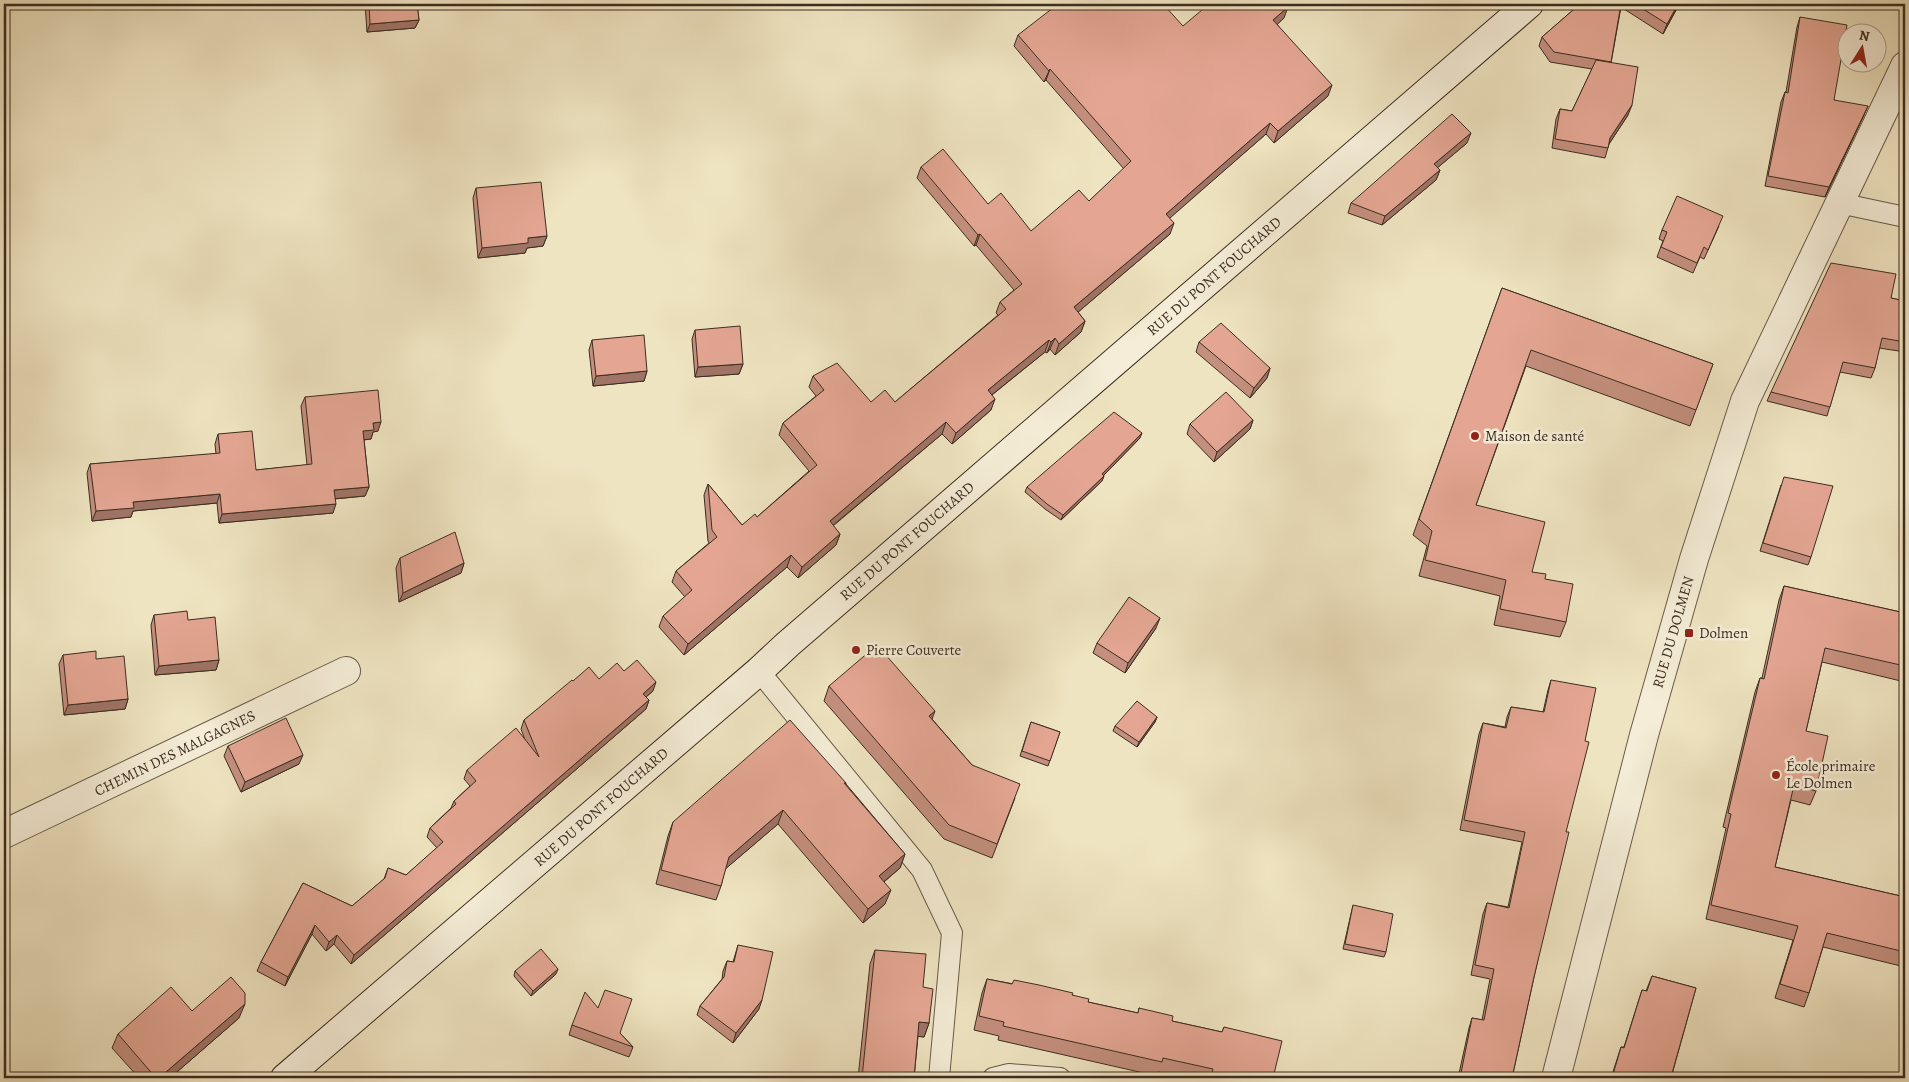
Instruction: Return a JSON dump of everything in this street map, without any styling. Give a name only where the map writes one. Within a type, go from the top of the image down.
[{"type":"main road","name":"RUE DU PONT FOUCHARD","points":[[285,1078],[760,671],[802,632],[1529,4]]},
{"type":"main road","name":"RUE DU DOLMEN","points":[[1556,1078],[1644,735],[1694,558],[1745,400],[1905,66]]},
{"type":"main road","name":"CHEMIN DES MALGAGNES","points":[[4,834],[346,671]]},
{"type":"lane","points":[[1839,203],[1905,217]]},
{"type":"lane","points":[[760,671],[922,870],[952,934],[939,1078]]},
{"type":"lane","points":[[993,1078],[1009,1074],[1060,1078]]},
{"type":"building","points":[[369,4],[417,4],[419,20],[370,24]]},
{"type":"building","points":[[1058,4],[1163,4],[1183,26],[1209,4],[1285,4],[1288,7],[1273,20],[1332,85],[1278,131],[1270,123],[1166,214],[1174,223],[1074,307],[1085,321],[1059,344],[1055,338],[1051,342],[1049,340],[988,390],[995,399],[956,433],[946,422],[830,521],[840,534],[802,567],[791,555],[688,644],[663,616],[692,590],[676,571],[717,537],[712,530],[708,484],[742,525],[755,514],[757,517],[817,465],[783,423],[824,390],[813,376],[837,363],[871,402],[885,390],[895,402],[1006,309],[1000,302],[1022,284],[921,167],[943,149],[988,204],[1001,193],[1031,231],[1079,190],[1089,201],[1131,161],[1018,35]]},
{"type":"building","points":[[1580,4],[1621,4],[1611,62],[1554,52],[1542,37]]},
{"type":"building","points":[[1635,4],[1678,4],[1667,24]]},
{"type":"building","points":[[1800,17],[1836,23],[1836,72],[1839,72],[1834,100],[1868,106],[1829,187],[1768,176],[1785,92],[1788,93]]},
{"type":"building","points":[[1596,60],[1638,67],[1632,105],[1610,138],[1608,148],[1555,139],[1560,109],[1572,111]]},
{"type":"building","points":[[1452,114],[1471,133],[1434,164],[1440,170],[1385,216],[1351,203]]},
{"type":"building","points":[[541,182],[547,236],[528,238],[528,243],[482,248],[476,188]]},
{"type":"building","points":[[1677,196],[1723,216],[1708,250],[1704,247],[1697,263],[1661,247],[1667,232],[1662,230]]},
{"type":"building","points":[[1831,263],[1896,274],[1891,298],[1905,301],[1905,342],[1882,338],[1875,368],[1843,362],[1830,407],[1771,392]]},
{"type":"building","name":"Maison de santé","points":[[1502,288],[1713,364],[1696,410],[1531,350],[1476,505],[1545,522],[1532,572],[1546,574],[1545,579],[1573,584],[1566,622],[1500,609],[1506,580],[1425,560],[1432,531],[1419,519]]},
{"type":"building","points":[[1221,323],[1270,368],[1254,388],[1199,342]]},
{"type":"building","points":[[740,326],[743,364],[698,367],[695,330]]},
{"type":"building","points":[[644,335],[647,371],[596,376],[592,340]]},
{"type":"building","points":[[378,390],[381,422],[373,423],[374,430],[363,431],[369,487],[334,490],[336,504],[222,514],[220,494],[133,502],[134,508],[96,511],[90,464],[220,453],[218,434],[252,431],[256,470],[312,464],[305,397]]},
{"type":"building","points":[[1226,392],[1253,420],[1217,452],[1190,424]]},
{"type":"building","points":[[1114,412],[1142,433],[1102,474],[1104,476],[1063,515],[1027,487]]},
{"type":"building","points":[[1784,477],[1833,486],[1811,557],[1763,543]]},
{"type":"building","points":[[455,532],[464,563],[403,593],[400,558]]},
{"type":"building","name":"École primaire Le Dolmen","points":[[1784,586],[1905,613],[1905,666],[1825,648],[1806,731],[1828,736],[1816,791],[1794,785],[1775,867],[1905,897],[1905,952],[1827,933],[1809,993],[1780,984],[1798,926],[1711,905],[1731,814],[1728,813],[1760,678],[1764,679]]},
{"type":"building","points":[[1129,597],[1160,618],[1128,663],[1097,643]]},
{"type":"building","points":[[187,611],[188,620],[215,617],[219,660],[159,666],[154,615]]},
{"type":"building","points":[[877,645],[935,711],[929,716],[972,765],[1020,784],[997,844],[949,825],[829,686]]},
{"type":"building","points":[[96,651],[96,659],[124,656],[128,699],[68,705],[63,655]]},
{"type":"building","points":[[637,660],[656,682],[643,694],[649,700],[354,955],[337,935],[329,942],[315,925],[288,977],[261,962],[303,883],[352,906],[385,878],[388,868],[406,875],[443,842],[430,828],[456,804],[454,801],[476,781],[467,770],[516,728],[539,757],[524,720],[589,667],[599,679],[617,663],[624,671]]},
{"type":"building","points":[[1551,680],[1596,688],[1585,741],[1589,742],[1566,832],[1569,832],[1512,1078],[1460,1078],[1472,1018],[1484,1020],[1494,969],[1475,965],[1487,903],[1509,908],[1525,832],[1464,820],[1483,723],[1506,728],[1511,707],[1544,712]]},
{"type":"building","points":[[1137,701],[1157,717],[1139,742],[1115,726]]},
{"type":"building","points":[[286,718],[303,755],[245,782],[228,746]]},
{"type":"building","points":[[790,720],[905,854],[879,876],[891,890],[868,909],[783,810],[729,857],[721,886],[661,870],[673,822]]},
{"type":"building","points":[[1031,722],[1060,732],[1050,761],[1022,751]]},
{"type":"building","points":[[1353,905],[1393,914],[1386,952],[1345,944]]},
{"type":"building","points":[[738,945],[773,952],[762,1000],[736,1033],[700,1006],[724,977],[727,961],[734,962]]},
{"type":"building","points":[[541,949],[558,969],[533,991],[515,971]]},
{"type":"building","points":[[875,950],[926,954],[923,987],[933,989],[929,1023],[919,1022],[914,1078],[862,1078]]},
{"type":"building","points":[[1652,976],[1696,988],[1671,1077],[1663,1075],[1662,1078],[1612,1078],[1621,1047],[1624,1048],[1642,990],[1647,991]]},
{"type":"building","points":[[231,977],[245,993],[245,1004],[159,1078],[156,1078],[118,1034],[171,987],[192,1011]]},
{"type":"building","points":[[987,979],[1012,984],[1014,980],[1039,985],[1073,993],[1072,995],[1089,999],[1088,1002],[1138,1013],[1139,1008],[1173,1016],[1172,1021],[1222,1032],[1224,1027],[1282,1041],[1273,1078],[1247,1076],[1247,1078],[1236,1078],[1212,1073],[1213,1069],[1163,1058],[1162,1062],[1003,1026],[1004,1022],[979,1016]]},
{"type":"building","points":[[605,990],[632,999],[620,1033],[633,1047],[572,1025],[585,992],[598,1008]]},
{"type":"place","name":"Maison de santé","points":[[1475,436]]},
{"type":"place","name":"Dolmen","points":[[1689,633]]},
{"type":"place","name":"Pierre Couverte","points":[[856,650]]},
{"type":"place","name":"École primaire Le Dolmen","points":[[1776,775]]}]
